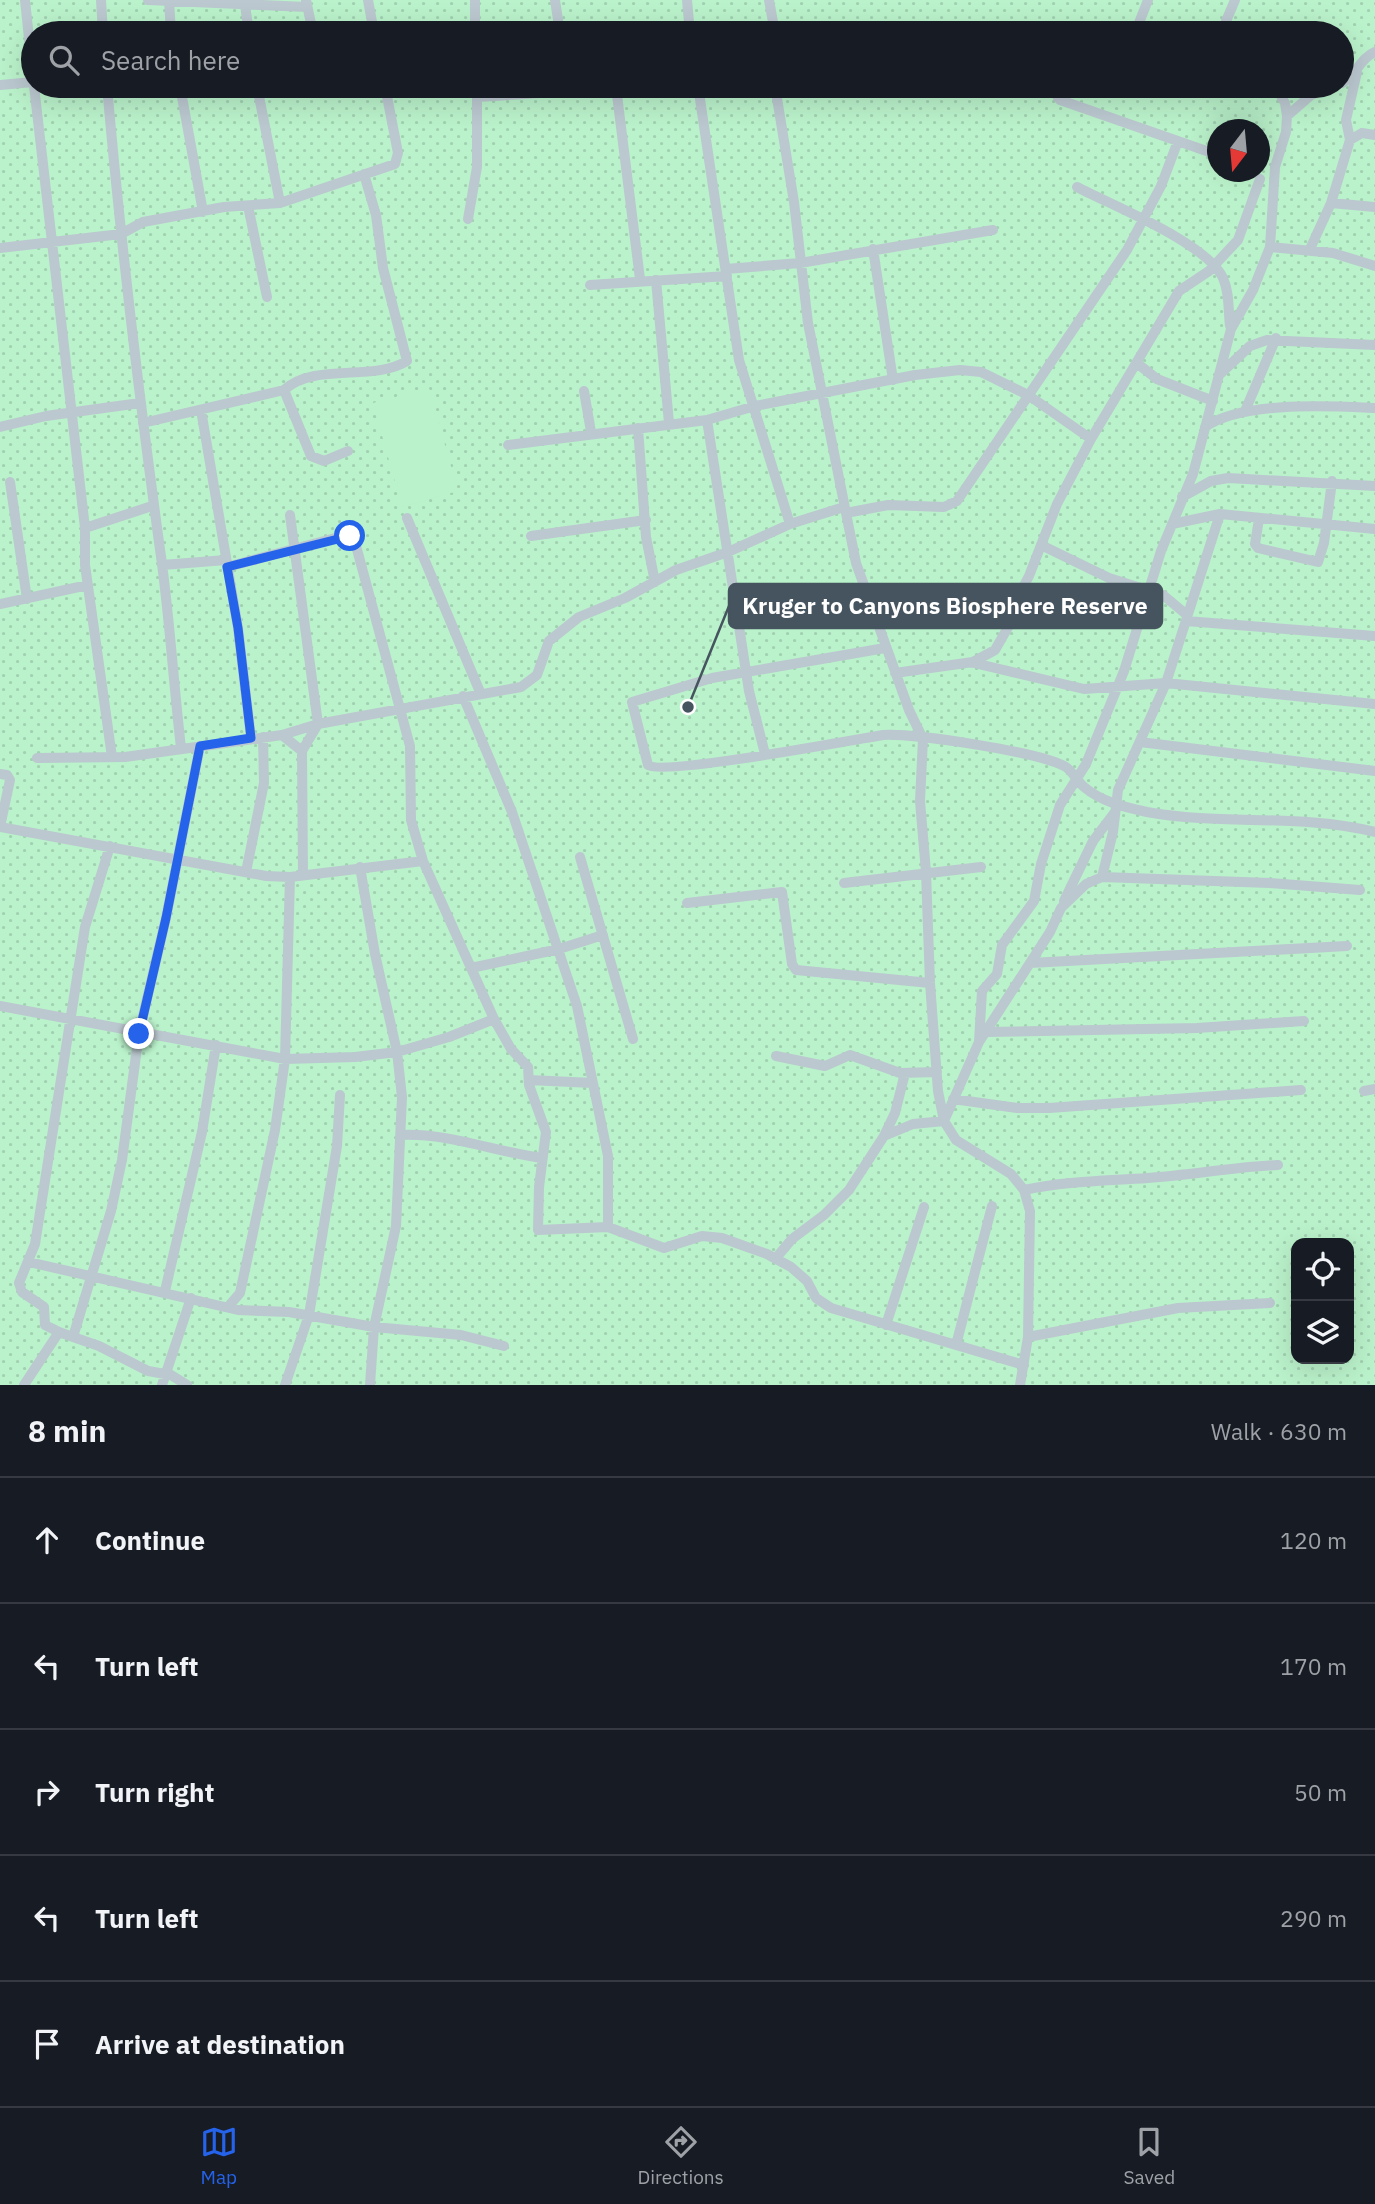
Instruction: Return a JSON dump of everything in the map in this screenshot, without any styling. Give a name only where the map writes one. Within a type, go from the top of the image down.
[{"type":"street","points":[[24,0],[26,21]]},
{"type":"street","points":[[101,0],[102,21]]},
{"type":"street","points":[[148,0],[245,5],[306,4]]},
{"type":"street","points":[[169,0],[171,21]]},
{"type":"street","points":[[368,0],[372,21]]},
{"type":"street","points":[[475,0],[475,21]]},
{"type":"street","points":[[555,0],[558,21]]},
{"type":"street","points":[[687,0],[689,21]]},
{"type":"street","points":[[769,0],[773,21]]},
{"type":"street","points":[[1138,21],[1148,0]]},
{"type":"street","points":[[1226,21],[1235,0]]},
{"type":"street","points":[[245,5],[247,21]]},
{"type":"street","points":[[1354,85],[1357,72],[1368,55],[1375,52]]},
{"type":"street","points":[[0,85],[21,84]]},
{"type":"street","points":[[36,98],[85,528],[88,585],[111,757]]},
{"type":"street","points":[[108,98],[121,234],[152,506],[162,565],[181,748]]},
{"type":"street","points":[[182,98],[203,212]]},
{"type":"street","points":[[259,98],[280,204]]},
{"type":"street","points":[[0,248],[121,234],[143,222],[248,206],[280,204],[395,164],[398,160],[387,98]]},
{"type":"street","points":[[468,219],[477,167],[478,98]]},
{"type":"street","points":[[618,98],[640,279]]},
{"type":"street","points":[[700,98],[737,349],[790,523]]},
{"type":"street","points":[[775,98],[794,202],[800,263],[821,394],[856,563],[885,648],[923,739],[920,801],[930,983],[944,1121],[956,1140],[998,1164],[1024,1190],[1032,1235],[1028,1337],[1020,1385]]},
{"type":"street","points":[[1059,98],[1207,151]]},
{"type":"street","points":[[979,1042],[982,991],[997,974],[1002,945],[1034,901],[1041,864],[1060,805],[1086,764],[1116,685],[1129,659],[1148,590],[1193,474],[1231,329],[1253,290],[1270,247],[1273,195],[1287,116],[1281,98]]},
{"type":"street","points":[[1287,116],[1308,98]]},
{"type":"street","points":[[1310,249],[1331,203],[1350,140],[1346,120],[1351,98]]},
{"type":"street","points":[[1350,140],[1362,133],[1375,135]]},
{"type":"street","points":[[37,758],[111,757],[282,735],[318,724],[528,684],[537,674],[545,648],[553,637],[579,617],[676,570],[728,552],[790,523],[845,510],[888,505],[932,508],[951,505],[965,491],[1143,222],[1178,141]]},
{"type":"street","points":[[143,423],[284,390],[309,379],[337,373],[368,372],[402,364],[408,359],[389,293],[376,215],[364,174]]},
{"type":"street","points":[[895,673],[973,662],[990,655],[999,644],[1057,504],[1091,439],[1182,286],[1204,276],[1238,240],[1255,182]]},
{"type":"street","points":[[1263,182],[1273,195]]},
{"type":"street","points":[[1077,187],[1203,254],[1215,265],[1227,290],[1231,329]]},
{"type":"street","points":[[1331,203],[1375,207]]},
{"type":"street","points":[[248,206],[267,298]]},
{"type":"street","points":[[590,285],[726,273],[800,263],[993,230]]},
{"type":"street","points":[[1270,247],[1310,249],[1375,266]]},
{"type":"street","points":[[873,249],[893,380]]},
{"type":"street","points":[[656,280],[669,423]]},
{"type":"street","points":[[1219,374],[1250,346],[1276,338],[1375,345]]},
{"type":"street","points":[[1244,411],[1276,338]]},
{"type":"street","points":[[1138,364],[1157,379],[1213,401]]},
{"type":"street","points":[[508,445],[591,432],[707,420],[755,406],[915,375],[972,370],[1028,395],[1091,439]]},
{"type":"street","points":[[284,390],[311,456],[324,461],[348,452]]},
{"type":"street","points":[[584,391],[591,432]]},
{"type":"street","points":[[0,427],[71,412],[140,403]]},
{"type":"street","points":[[1205,428],[1227,415],[1244,411],[1375,408]]},
{"type":"street","points":[[201,410],[257,737],[262,791],[246,872]]},
{"type":"street","points":[[707,420],[747,673],[765,754]]},
{"type":"street","points":[[638,428],[654,582]]},
{"type":"street","points":[[1182,497],[1218,479],[1332,481],[1375,486]]},
{"type":"street","points":[[1259,519],[1255,544],[1258,548],[1312,563],[1320,560],[1332,481]]},
{"type":"street","points":[[10,482],[27,599]]},
{"type":"street","points":[[85,528],[152,506]]},
{"type":"street","points":[[1172,524],[1220,514],[1375,529]]},
{"type":"street","points":[[944,1121],[979,1042],[1050,932],[1093,841],[1114,808],[1166,683],[1220,514]]},
{"type":"street","points":[[290,515],[318,724],[302,751],[303,876]]},
{"type":"street","points":[[407,518],[480,692]]},
{"type":"street","points":[[531,536],[646,520]]},
{"type":"street","points":[[162,565],[226,563],[343,536],[352,538],[410,746],[411,820],[423,861],[494,1018],[511,1049],[528,1067],[528,1080],[546,1125],[538,1230],[608,1227],[660,1247],[713,1237],[776,1258],[801,1274],[821,1303],[1024,1365]]},
{"type":"street","points":[[1041,545],[1109,578],[1163,595],[1187,618],[1375,636]]},
{"type":"street","points":[[0,604],[88,585]]},
{"type":"street","points":[[885,648],[692,683],[632,702],[650,767],[691,765],[883,735],[986,747],[1047,761],[1065,767],[1076,780],[1114,808],[1193,818],[1310,820],[1375,832]]},
{"type":"street","points":[[973,662],[1076,688],[1166,683],[1375,704]]},
{"type":"street","points":[[463,695],[512,811],[577,1006],[608,1156],[608,1227]]},
{"type":"street","points":[[282,735],[302,751]]},
{"type":"street","points":[[1140,742],[1375,771]]},
{"type":"street","points":[[73,1338],[111,1211],[122,1160],[139,1034],[200,746]]},
{"type":"street","points":[[0,774],[7,775],[10,780],[0,827],[246,872],[290,877],[423,861]]},
{"type":"street","points":[[1102,877],[1113,832],[1114,808]]},
{"type":"street","points":[[110,846],[85,927],[68,1020],[35,1244],[20,1279],[20,1290],[42,1305],[45,1325],[99,1346],[148,1371],[165,1372],[187,1385]]},
{"type":"street","points":[[580,857],[632,1040]]},
{"type":"street","points":[[360,867],[374,954],[397,1052],[402,1097],[396,1226],[374,1328],[370,1385]]},
{"type":"street","points":[[844,883],[981,867]]},
{"type":"street","points":[[228,1307],[240,1293],[275,1130],[285,1059],[290,877]]},
{"type":"street","points":[[1061,908],[1086,884],[1102,877],[1270,883],[1360,890]]},
{"type":"street","points":[[687,903],[782,892],[792,964],[796,970],[930,983]]},
{"type":"street","points":[[471,968],[603,935]]},
{"type":"street","points":[[1030,963],[1347,946]]},
{"type":"street","points":[[0,1006],[139,1034],[170,1035],[285,1059],[355,1057],[397,1052],[449,1037],[494,1018]]},
{"type":"street","points":[[987,1032],[1197,1028],[1304,1021]]},
{"type":"street","points":[[165,1291],[202,1132],[216,1045]]},
{"type":"street","points":[[776,1056],[825,1066],[849,1055],[905,1073],[937,1072]]},
{"type":"street","points":[[776,1258],[792,1239],[824,1215],[849,1190],[884,1136],[895,1113],[905,1073]]},
{"type":"street","points":[[528,1080],[593,1083]]},
{"type":"street","points":[[953,1098],[1017,1108],[1049,1108],[1301,1090]]},
{"type":"street","points":[[285,1385],[309,1315],[337,1146],[340,1095]]},
{"type":"street","points":[[884,1136],[914,1124],[944,1121]]},
{"type":"street","points":[[401,1135],[457,1140],[505,1153],[542,1158]]},
{"type":"street","points":[[1024,1190],[1080,1180],[1149,1178],[1217,1168],[1278,1165]]},
{"type":"street","points":[[956,1345],[992,1206]]},
{"type":"street","points":[[886,1325],[924,1207]]},
{"type":"street","points":[[29,1262],[228,1307],[309,1315],[374,1328],[461,1335],[504,1346]]},
{"type":"street","points":[[240,1293],[245,1302],[257,1311]]},
{"type":"street","points":[[162,1385],[191,1298]]},
{"type":"street","points":[[1028,1337],[1178,1308],[1270,1303]]},
{"type":"street","points":[[24,1385],[59,1332]]},
{"type":"green space","points":[[0,0],[1375,0],[1375,1385],[0,1385]]},
{"type":"green space","points":[[429,388],[458,491],[402,507],[373,403]]},
{"type":"place","name":"Kruger to Canyons Biosphere Reserve","points":[[688,707]]},
{"type":"route","points":[[139,1034],[166,918],[200,746],[251,738],[238,628],[227,567],[350,536]]}]
